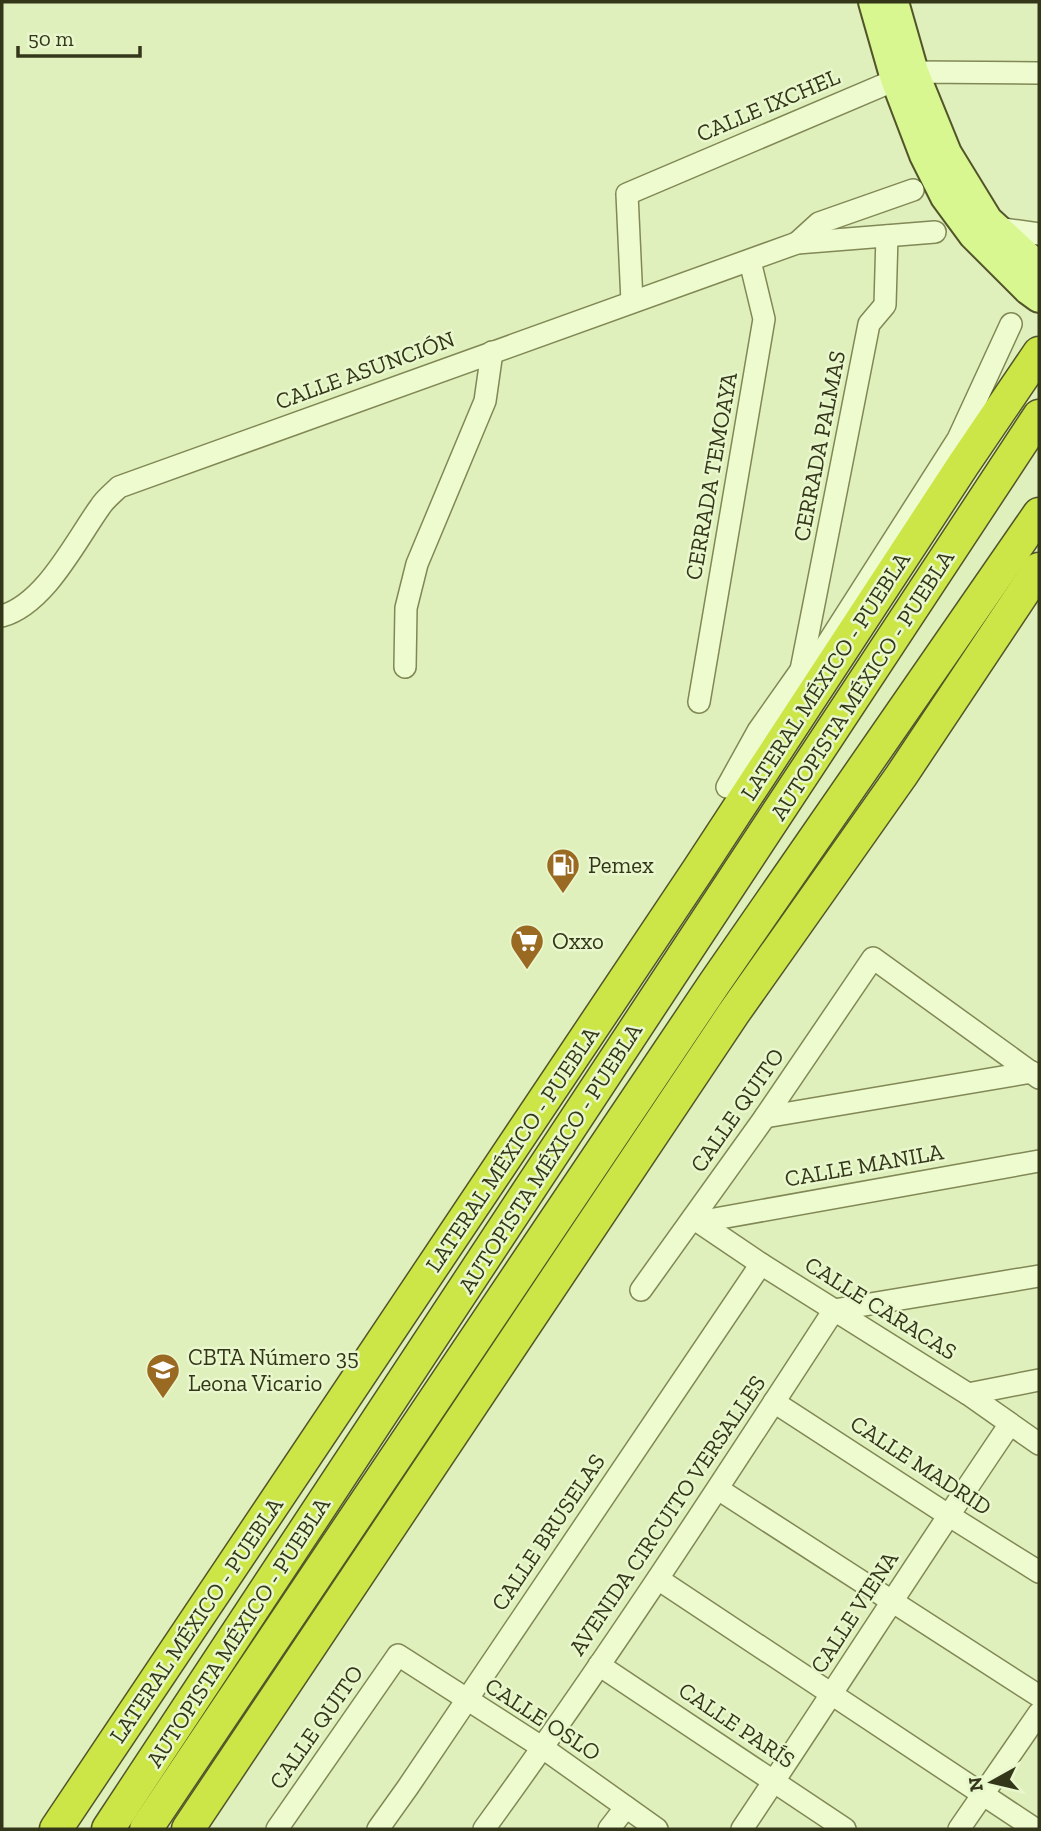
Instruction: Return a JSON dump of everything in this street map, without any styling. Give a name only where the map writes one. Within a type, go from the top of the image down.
[{"type":"highway","name":"LATERAL MÉXICO - PUEBLA","points":[[56,1829],[704,861],[848,627],[1039,353]]},
{"type":"highway","name":"AUTOPISTA MÉXICO - PUEBLA","points":[[108,1829],[1039,416]]},
{"type":"highway","name":"AUTOPISTA MÉXICO - PUEBLA","points":[[146,1829],[706,995],[1036,518]]},
{"type":"highway","points":[[188,1829],[733,1014],[901,776],[1039,569]]},
{"type":"highway","points":[[155,1758],[308,1452]]},
{"type":"main road","points":[[873,2],[905,76],[988,220],[1039,267]]},
{"type":"main road","points":[[894,2],[905,76],[924,155],[945,197],[973,235],[1039,298]]},
{"type":"street","name":"CALLE IXCHEL","points":[[632,302],[627,194],[905,76],[1039,73]]},
{"type":"street","name":"CALLE ASUNCIÓN","points":[[797,243],[819,223],[913,190]]},
{"type":"street","points":[[997,228],[1039,234]]},
{"type":"street","name":"CALLE ASUNCIÓN","points":[[2,616],[15,612],[30,602],[69,555],[102,504],[119,487],[797,243],[935,232]]},
{"type":"street","name":"CERRADA PALMAS","points":[[801,670],[869,324],[885,304],[887,236]]},
{"type":"street","name":"CERRADA TEMOAYA","points":[[699,702],[764,319],[750,261]]},
{"type":"street","points":[[727,787],[758,731],[801,670],[848,627],[958,439],[1011,324]]},
{"type":"street","points":[[405,667],[406,608],[414,575],[485,401],[492,352]]},
{"type":"street","name":"CALLE QUITO","points":[[641,1290],[696,1220],[873,958],[1035,1075]]},
{"type":"street","points":[[765,1117],[1035,1075]]},
{"type":"street","name":"CALLE MANILA","points":[[696,1220],[1039,1161]]},
{"type":"street","name":"CALLE CARACAS","points":[[696,1220],[968,1394],[1039,1444]]},
{"type":"street","name":"CALLE BRUSELAS","points":[[377,1829],[761,1264]]},
{"type":"street","points":[[834,1310],[1039,1276]]},
{"type":"street","name":"AVENIDA CIRCUITO VERSALLES","points":[[484,1829],[543,1748],[658,1578],[834,1310]]},
{"type":"street","points":[[968,1394],[1039,1380]]},
{"type":"street","name":"CALLE MADRID","points":[[774,1402],[1039,1572]]},
{"type":"street","name":"CALLE VIENA","points":[[742,1829],[1010,1424]]},
{"type":"street","points":[[718,1489],[1039,1696]]},
{"type":"street","points":[[658,1578],[1035,1829]]},
{"type":"street","name":"CALLE QUITO","points":[[277,1829],[398,1655]]},
{"type":"street","name":"CALLE OSLO","points":[[398,1655],[543,1748],[657,1829]]},
{"type":"street","name":"CALLE PARÍS","points":[[599,1665],[845,1829]]},
{"type":"street","points":[[959,1829],[1039,1713]]},
{"type":"street","points":[[609,1829],[626,1807]]},
{"type":"place","name":"Pemex","points":[[563,895]]},
{"type":"place","name":"Oxxo","points":[[527,971]]},
{"type":"place","name":"CBTA Número 35 Leona Vicario","points":[[163,1400]]}]
